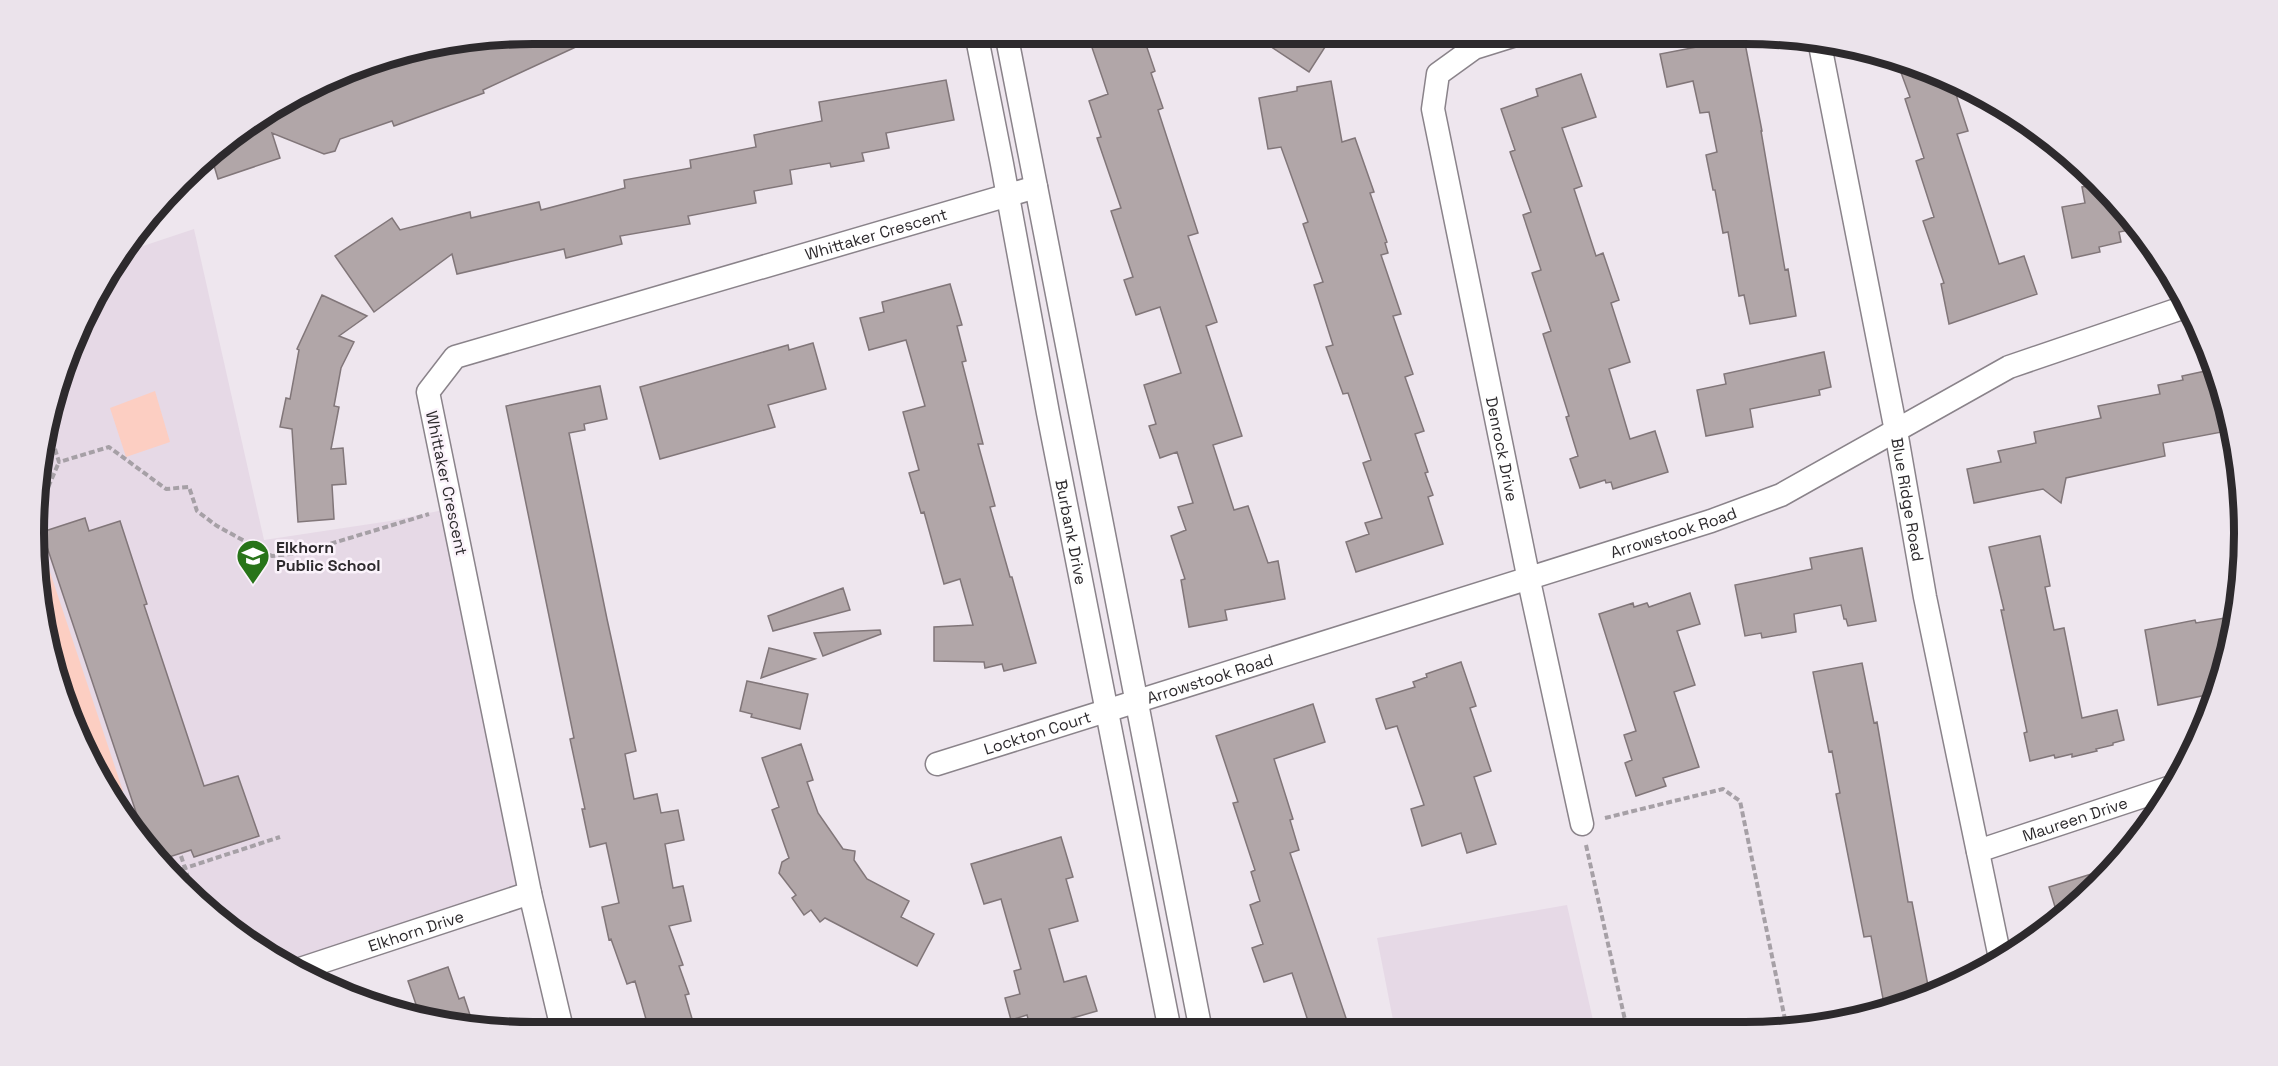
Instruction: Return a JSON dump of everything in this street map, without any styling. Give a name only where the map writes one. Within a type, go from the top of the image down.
[{"type":"street","name":"Burbank Drive","points":[[978,44],[1048,413],[1168,1022]]},
{"type":"street","name":"Burbank Drive","points":[[1008,44],[1199,1022]]},
{"type":"street","name":"Denrock Drive","points":[[1486,44],[1473,48],[1438,74],[1433,109],[1528,578],[1581,824]]},
{"type":"street","name":"Blue Ridge Road","points":[[1821,50],[1896,431],[1925,597],[1999,952]]},
{"type":"street","name":"Whittaker Crescent","points":[[560,1022],[530,893],[428,392],[455,357],[1036,187]]},
{"type":"street","name":"Arrowstook Road","points":[[1137,700],[1679,532],[1781,495],[2009,367],[2180,309]]},
{"type":"street","name":"Lockton Court","points":[[937,764],[1137,700]]},
{"type":"street","name":"Maureen Drive","points":[[1978,851],[2161,790]]},
{"type":"street","name":"Elkhorn Drive","points":[[306,967],[530,893]]},
{"type":"path","points":[[46,493],[59,462],[53,441]]},
{"type":"path","points":[[59,462],[110,447],[166,489],[189,487],[197,512],[217,526],[272,556],[300,553],[453,508]]},
{"type":"path","points":[[1625,1022],[1581,824],[1723,789],[1740,801],[1785,1020]]},
{"type":"path","points":[[178,870],[280,837]]},
{"type":"path","points":[[180,856],[189,881]]},
{"type":"shaded area","name":"Elkhorn Public School","points":[[194,229],[264,540],[390,521],[453,508],[530,893],[306,967],[261,940],[235,921],[187,879],[145,831],[109,778],[81,720],[60,660],[48,597],[44,533],[45,501],[53,438],[69,376],[94,316],[135,249]]},
{"type":"shaded area","points":[[155,391],[170,442],[126,457],[110,408]]},
{"type":"shaded area","points":[[45,556],[123,791],[118,792],[94,750],[69,690],[53,628]]},
{"type":"shaded area","points":[[1567,905],[1593,1022],[1393,1022],[1377,938]]},
{"type":"building","points":[[582,44],[483,90],[484,93],[394,126],[392,121],[340,139],[335,151],[324,154],[272,133],[280,158],[218,179],[213,163],[261,126],[316,94],[373,73],[372,71],[376,69],[406,60],[469,48],[501,45]]},
{"type":"building","points":[[1091,44],[1146,44],[1155,71],[1151,73],[1163,108],[1158,110],[1198,233],[1188,236],[1217,322],[1206,326],[1242,436],[1213,445],[1234,510],[1248,506],[1268,563],[1278,561],[1285,599],[1225,610],[1227,620],[1189,627],[1181,580],[1185,579],[1171,536],[1186,530],[1178,507],[1193,503],[1177,452],[1160,458],[1149,426],[1156,424],[1144,385],[1181,373],[1160,307],[1136,315],[1124,280],[1133,277],[1111,211],[1121,208],[1097,138],[1101,137],[1089,101],[1108,94]]},
{"type":"building","points":[[1267,44],[1327,44],[1309,72]]},
{"type":"building","points":[[1712,44],[1745,44],[1785,270],[1788,269],[1796,316],[1750,324],[1744,295],[1739,296],[1728,232],[1723,233],[1706,155],[1717,152],[1709,112],[1700,113],[1693,81],[1667,87],[1660,54]]},
{"type":"building","points":[[1899,68],[1955,91],[1968,131],[1957,134],[1999,264],[2024,256],[2037,294],[1949,324],[1941,284],[1944,283],[1923,221],[1934,217],[1916,161],[1924,158],[1905,99],[1910,97]]},
{"type":"building","points":[[1581,74],[1596,117],[1562,128],[1582,186],[1574,189],[1596,256],[1603,253],[1619,300],[1611,303],[1630,362],[1609,369],[1630,439],[1655,431],[1668,472],[1613,489],[1611,482],[1606,483],[1605,480],[1580,488],[1570,459],[1578,456],[1566,417],[1569,416],[1543,334],[1551,331],[1532,273],[1541,270],[1523,215],[1531,212],[1510,152],[1515,150],[1501,109],[1538,96],[1536,89]]},
{"type":"building","points":[[946,80],[954,120],[886,133],[889,148],[862,153],[864,161],[831,167],[830,163],[790,170],[792,184],[754,191],[756,203],[688,216],[690,224],[620,236],[622,244],[566,258],[564,249],[457,274],[452,254],[374,312],[335,256],[392,218],[400,230],[470,212],[471,218],[539,202],[541,210],[625,188],[624,180],[691,168],[690,160],[756,147],[754,135],[822,121],[819,102]]},
{"type":"building","points":[[1331,81],[1342,142],[1355,138],[1374,192],[1370,193],[1387,242],[1385,243],[1388,253],[1381,255],[1401,314],[1393,316],[1413,374],[1405,377],[1424,431],[1415,434],[1428,472],[1425,473],[1433,495],[1428,497],[1443,544],[1356,572],[1346,542],[1369,534],[1365,523],[1382,518],[1363,463],[1371,460],[1348,393],[1343,394],[1326,347],[1333,345],[1314,285],[1323,282],[1303,224],[1308,222],[1281,147],[1268,149],[1259,98],[1297,91],[1297,87]]},
{"type":"building","points":[[2090,186],[2129,230],[2119,232],[2121,242],[2099,247],[2100,252],[2072,258],[2062,207],[2085,203],[2082,187]]},
{"type":"building","points":[[950,284],[962,325],[957,326],[966,361],[962,362],[983,444],[978,444],[995,506],[990,507],[1036,663],[1004,671],[1002,664],[985,668],[984,662],[934,661],[934,627],[973,625],[960,579],[944,584],[924,512],[921,513],[909,473],[919,470],[903,412],[925,406],[906,340],[869,350],[860,318],[884,312],[882,302]]},
{"type":"building","points":[[322,295],[367,316],[339,336],[354,342],[341,368],[334,406],[339,407],[331,449],[343,448],[346,484],[332,485],[334,519],[298,522],[292,429],[280,427],[286,398],[290,399],[299,350],[297,349]]},
{"type":"building","points":[[813,343],[826,389],[768,405],[775,427],[660,459],[640,387],[788,345],[789,350]]},
{"type":"building","points":[[1824,352],[1831,387],[1819,390],[1820,395],[1750,409],[1753,427],[1706,436],[1697,390],[1726,384],[1724,374]]},
{"type":"building","points":[[2207,371],[2218,406],[2222,432],[2163,443],[2165,456],[2066,478],[2061,503],[2043,489],[1974,503],[1967,469],[2001,462],[1998,451],[2036,443],[2034,432],[2101,418],[2098,406],[2160,394],[2158,385],[2183,380],[2182,376]]},
{"type":"building","points":[[600,386],[607,419],[584,424],[585,430],[569,433],[636,751],[625,754],[634,799],[657,794],[661,813],[678,810],[684,840],[665,844],[673,888],[683,886],[691,921],[669,926],[683,965],[679,966],[689,994],[685,995],[693,1022],[647,1022],[635,981],[627,984],[611,939],[609,940],[602,907],[619,903],[606,843],[590,847],[582,809],[585,809],[570,739],[574,738],[506,406]]},
{"type":"building","points":[[85,518],[89,531],[120,521],[147,604],[144,605],[204,786],[238,776],[259,836],[194,857],[191,850],[167,858],[136,819],[138,818],[44,538],[44,531]]},
{"type":"building","points":[[2040,536],[2050,586],[2045,587],[2054,630],[2064,628],[2082,718],[2117,710],[2124,740],[2096,749],[2097,751],[2072,757],[2072,754],[2055,758],[2054,755],[2030,761],[2024,733],[2027,732],[2001,610],[2004,610],[1989,547]]},
{"type":"building","points":[[1862,548],[1876,621],[1848,626],[1841,605],[1794,614],[1796,632],[1762,638],[1761,633],[1745,636],[1735,585],[1812,569],[1810,558]]},
{"type":"building","points":[[843,588],[850,610],[773,631],[768,616]]},
{"type":"building","points":[[1690,593],[1700,624],[1677,631],[1695,685],[1674,692],[1699,767],[1663,778],[1666,786],[1636,796],[1625,763],[1632,760],[1624,735],[1636,731],[1599,614],[1633,603],[1634,607],[1647,603],[1649,607]]},
{"type":"building","points":[[2227,618],[2218,660],[2207,695],[2158,705],[2145,630],[2195,620],[2196,623]]},
{"type":"building","points":[[880,630],[881,634],[823,656],[814,633]]},
{"type":"building","points":[[769,648],[815,659],[761,678]]},
{"type":"building","points":[[1461,662],[1476,706],[1470,708],[1491,771],[1474,777],[1496,844],[1467,853],[1461,833],[1422,846],[1411,809],[1424,805],[1397,726],[1386,729],[1376,699],[1415,687],[1413,682],[1427,677],[1426,674]]},
{"type":"building","points":[[1862,663],[1874,723],[1877,722],[1908,902],[1912,902],[1928,987],[1884,1002],[1871,936],[1864,937],[1836,794],[1840,793],[1832,751],[1829,752],[1813,672]]},
{"type":"building","points":[[747,681],[808,694],[800,729],[751,717],[752,714],[740,711]]},
{"type":"building","points":[[1313,704],[1325,742],[1274,759],[1293,819],[1290,820],[1299,850],[1290,853],[1347,1022],[1308,1022],[1292,973],[1264,982],[1252,948],[1263,944],[1250,905],[1260,901],[1251,872],[1255,870],[1233,803],[1238,802],[1216,736]]},
{"type":"building","points":[[801,744],[813,780],[807,782],[818,813],[843,849],[855,851],[854,860],[867,879],[909,901],[901,917],[934,934],[917,966],[825,918],[820,922],[811,910],[804,915],[792,898],[796,895],[779,873],[782,862],[789,858],[772,810],[779,807],[762,758]]},
{"type":"building","points":[[1061,837],[1073,877],[1066,879],[1078,921],[1049,929],[1064,982],[1086,976],[1097,1011],[1059,1022],[1029,1022],[1027,1015],[1011,1020],[1005,998],[1020,994],[1014,971],[1021,969],[1001,899],[984,904],[971,864]]},
{"type":"building","points":[[2098,872],[2056,911],[2049,887]]},
{"type":"building","points":[[448,967],[459,999],[464,997],[471,1018],[417,1008],[408,981]]},
{"type":"place","name":"Elkhorn Public School","points":[[253,585]]}]
